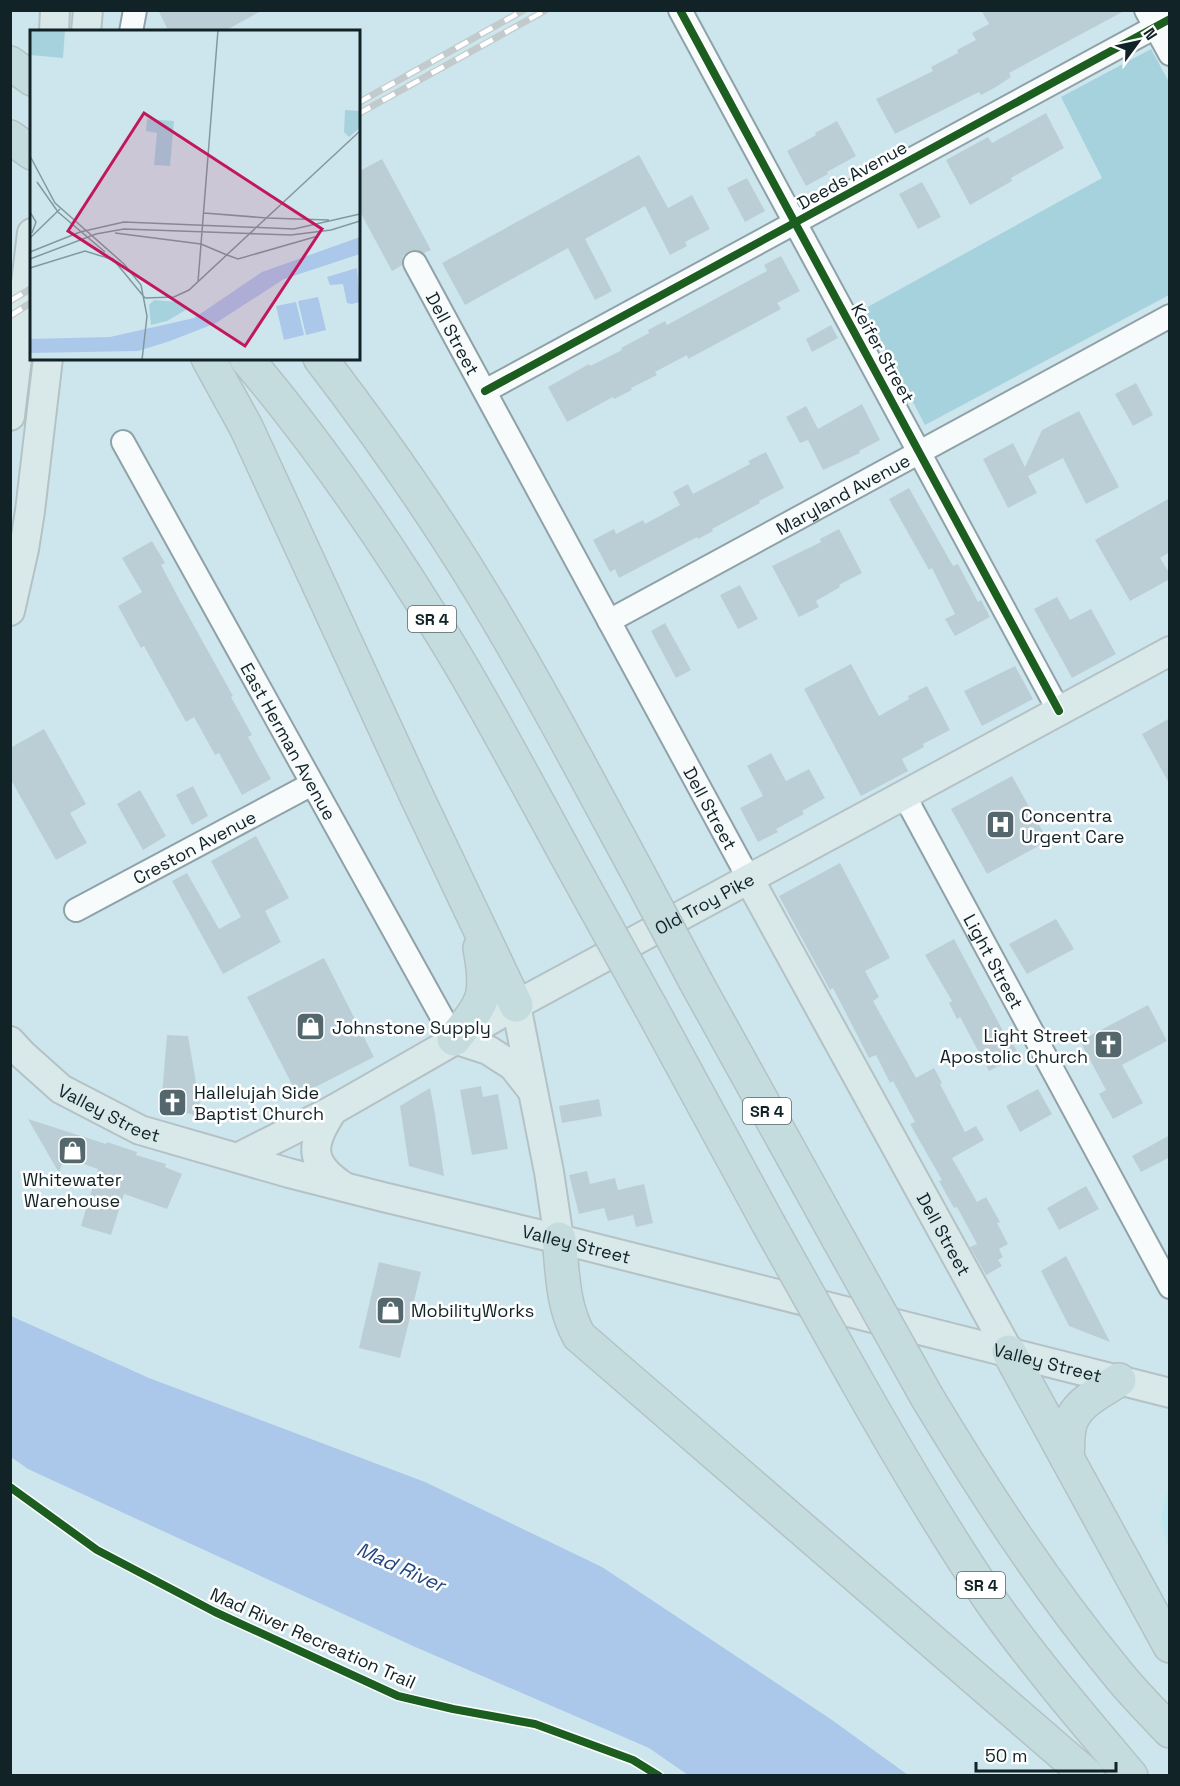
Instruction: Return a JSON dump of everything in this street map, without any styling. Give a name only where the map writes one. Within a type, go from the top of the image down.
[{"type":"highway","points":[[10,63],[30,78]]},
{"type":"highway","points":[[10,137],[30,152]]},
{"type":"highway","points":[[209,360],[246,427],[516,1005]]},
{"type":"highway","name":"SR 4","points":[[248,360],[323,453],[354,496],[453,652],[768,1223],[929,1508],[992,1602],[1059,1690],[1131,1776]]},
{"type":"highway","name":"SR 4","points":[[322,360],[383,441],[466,567],[538,689],[696,982],[839,1240],[927,1397],[981,1487],[1051,1587],[1118,1674],[1170,1731]]},
{"type":"highway","points":[[454,1039],[477,1010],[484,993],[484,972],[476,923]]},
{"type":"highway","points":[[559,1239],[565,1301],[570,1320],[579,1336],[1088,1776]]},
{"type":"highway","points":[[1009,1352],[1170,1646]]},
{"type":"highway","points":[[1068,1458],[1069,1427],[1078,1409],[1119,1380]]},
{"type":"main road","points":[[54,30],[55,10]]},
{"type":"main road","points":[[86,30],[88,10]]},
{"type":"main road","points":[[10,416],[30,250]]},
{"type":"main road","points":[[10,612],[30,511],[48,360]]},
{"type":"main road","name":"Old Troy Pike","points":[[239,1157],[333,1110],[516,1005],[1170,651]]},
{"type":"main road","name":"Dell Street","points":[[748,879],[1009,1352]]},
{"type":"main road","points":[[516,1005],[549,1172],[559,1239]]},
{"type":"main road","points":[[454,1039],[488,1050],[513,1066],[531,1089]]},
{"type":"main road","name":"Valley Street","points":[[10,1041],[61,1089],[140,1130],[343,1186],[1170,1393]]},
{"type":"main road","points":[[333,1110],[316,1140],[316,1153],[322,1167],[332,1179],[343,1186]]},
{"type":"street","points":[[131,30],[135,10]]},
{"type":"street","name":"Keifer Street","points":[[680,10],[1059,711]]},
{"type":"street","points":[[1157,19],[1170,54]]},
{"type":"street","name":"Deeds Avenue","points":[[485,391],[795,223],[1157,19]]},
{"type":"street","name":"Dell Street","points":[[415,263],[748,879]]},
{"type":"street","name":"Maryland Avenue","points":[[609,621],[1170,316]]},
{"type":"street","name":"East Herman Avenue","points":[[123,442],[454,1039]]},
{"type":"street","name":"Creston Avenue","points":[[76,910],[312,784]]},
{"type":"street","name":"Light Street","points":[[904,795],[1170,1287]]},
{"type":"shaded area","points":[[1151,49],[1169,82],[1169,295],[925,425],[864,309],[1102,178],[1061,97]]},
{"type":"shaded area","points":[[1170,1485],[1169,1552],[1161,1518]]},
{"type":"water","name":"Mad River","points":[[11,1316],[149,1378],[425,1482],[602,1567],[832,1720],[908,1775],[688,1775],[649,1748],[413,1646],[28,1469],[11,1457]]},
{"type":"building","points":[[158,10],[263,10],[227,30],[168,30]]},
{"type":"building","points":[[981,10],[1126,10],[1009,73],[1011,77],[996,87],[981,95],[979,92],[895,134],[876,99],[933,71],[931,67],[958,53],[957,50],[976,40],[972,33],[989,24]]},
{"type":"building","points":[[1046,113],[1064,148],[1011,178],[1012,181],[970,205],[946,160],[988,137],[992,143]]},
{"type":"building","points":[[837,121],[856,156],[806,186],[787,151]]},
{"type":"building","points":[[639,155],[668,208],[692,195],[710,229],[685,242],[687,246],[670,255],[645,206],[585,239],[612,291],[595,300],[568,248],[465,305],[442,263]]},
{"type":"building","points":[[382,159],[431,250],[424,253],[416,250],[409,251],[403,256],[402,265],[392,271],[360,212],[360,171]]},
{"type":"building","points":[[747,178],[765,211],[745,222],[727,188]]},
{"type":"building","points":[[922,182],[941,217],[918,229],[899,194]]},
{"type":"building","points":[[781,256],[800,291],[777,303],[781,309],[688,359],[687,355],[655,372],[657,375],[631,388],[632,390],[614,399],[613,397],[567,422],[548,387],[589,364],[590,366],[622,350],[621,348],[649,333],[648,330],[665,321],[667,325],[767,271],[764,265]]},
{"type":"building","points":[[831,325],[838,338],[812,352],[806,339]]},
{"type":"building","points":[[1136,383],[1153,415],[1133,426],[1115,394]]},
{"type":"building","points":[[862,404],[880,440],[859,451],[860,453],[823,470],[808,440],[800,443],[786,417],[806,406],[818,429]]},
{"type":"building","points":[[1079,411],[1119,487],[1086,504],[1063,458],[1028,476],[1037,493],[1008,508],[983,459],[1013,443],[1025,467],[1042,430]]},
{"type":"building","points":[[766,452],[784,488],[712,529],[713,531],[619,578],[615,569],[610,572],[593,540],[614,529],[616,534],[643,520],[645,524],[680,505],[673,492],[688,484],[693,494],[750,464],[748,461]]},
{"type":"building","points":[[909,488],[953,566],[958,564],[978,602],[981,600],[990,617],[955,636],[945,619],[955,614],[932,568],[929,570],[889,499]]},
{"type":"building","points":[[1170,498],[1170,552],[1160,558],[1170,574],[1170,579],[1130,601],[1095,540]]},
{"type":"building","points":[[839,529],[862,573],[816,601],[819,607],[799,617],[772,566],[821,542],[820,539]]},
{"type":"building","points":[[152,541],[165,563],[161,565],[233,696],[231,697],[252,735],[248,737],[271,779],[242,795],[219,753],[215,755],[194,717],[186,722],[144,646],[141,648],[118,606],[142,592],[122,558]]},
{"type":"building","points":[[740,585],[758,619],[738,629],[720,595]]},
{"type":"building","points":[[1057,597],[1070,620],[1091,609],[1116,654],[1072,678],[1034,609]]},
{"type":"building","points":[[665,623],[691,670],[676,678],[651,631]]},
{"type":"building","points":[[851,664],[879,716],[927,686],[950,730],[923,744],[924,747],[902,759],[908,771],[861,796],[804,689]]},
{"type":"building","points":[[1015,666],[1033,699],[982,726],[964,691]]},
{"type":"building","points":[[1170,718],[1170,785],[1142,734]]},
{"type":"building","points":[[44,729],[86,804],[70,813],[87,843],[56,860],[10,778],[10,748]]},
{"type":"building","points":[[771,753],[786,781],[809,769],[825,798],[802,811],[804,814],[776,829],[778,832],[758,842],[740,808],[763,796],[747,766]]},
{"type":"building","name":"Concentra Urgent Care","points":[[1012,776],[1048,841],[987,874],[951,809]]},
{"type":"building","points":[[193,786],[208,816],[192,825],[176,795]]},
{"type":"building","points":[[140,790],[166,836],[143,850],[117,804]]},
{"type":"building","points":[[256,836],[289,898],[265,911],[281,942],[223,974],[172,881],[187,873],[219,929],[241,917],[211,861]]},
{"type":"building","points":[[840,863],[890,958],[865,971],[879,997],[873,1001],[916,1078],[934,1068],[965,1132],[976,1126],[984,1140],[952,1158],[977,1202],[986,1197],[1000,1222],[997,1223],[1008,1244],[999,1249],[1003,1257],[998,1260],[1002,1266],[986,1275],[970,1247],[977,1244],[957,1207],[954,1208],[939,1181],[942,1180],[910,1124],[915,1122],[893,1081],[890,1083],[876,1055],[869,1058],[833,988],[830,990],[779,896]]},
{"type":"building","points":[[1056,919],[1074,949],[1027,974],[1009,944]]},
{"type":"building","points":[[954,939],[1003,1031],[1005,1030],[1019,1055],[989,1071],[960,1017],[957,1019],[949,1003],[952,1001],[925,955]]},
{"type":"building","name":"Johnstone Supply","points":[[324,958],[374,1057],[298,1096],[247,997]]},
{"type":"building","points":[[1148,1005],[1167,1041],[1122,1065],[1143,1103],[1113,1119],[1099,1094],[1106,1090],[1080,1041]]},
{"type":"building","points":[[167,1035],[188,1036],[202,1117],[161,1107]]},
{"type":"building","points":[[481,1086],[483,1097],[498,1094],[508,1149],[472,1155],[460,1090]]},
{"type":"building","points":[[430,1088],[444,1176],[409,1166],[400,1106]]},
{"type":"building","points":[[1038,1089],[1052,1114],[1020,1132],[1006,1106]]},
{"type":"building","points":[[599,1099],[602,1116],[562,1123],[559,1106]]},
{"type":"building","points":[[28,1119],[137,1152],[136,1155],[166,1164],[165,1167],[182,1174],[167,1209],[124,1194],[111,1235],[81,1226],[98,1169],[64,1157],[59,1173]]},
{"type":"building","points":[[1170,1135],[1170,1157],[1141,1172],[1132,1156]]},
{"type":"building","points":[[587,1171],[590,1184],[615,1178],[618,1190],[644,1184],[653,1223],[636,1227],[633,1215],[608,1221],[604,1208],[579,1214],[569,1175]]},
{"type":"building","points":[[1086,1186],[1099,1209],[1059,1230],[1047,1208]]},
{"type":"building","points":[[1066,1256],[1110,1342],[1069,1326],[1041,1271]]},
{"type":"building","name":"MobilityWorks","points":[[379,1262],[421,1272],[400,1358],[359,1348]]},
{"type":"railway","points":[[360,102],[524,10]]},
{"type":"railway","points":[[360,113],[546,10]]},
{"type":"railway","points":[[10,301],[30,289]]},
{"type":"railway","points":[[10,316],[30,303]]},
{"type":"cycle path","points":[[680,10],[1059,711]]},
{"type":"cycle path","points":[[485,391],[1170,19]]},
{"type":"cycle path","name":"Mad River Recreation Trail","points":[[10,1487],[97,1550],[215,1612],[398,1696],[535,1724],[633,1760],[659,1776]]},
{"type":"place","name":"Concentra Urgent Care","points":[[1000,825]]},
{"type":"place","name":"Johnstone Supply","points":[[311,1027]]},
{"type":"place","name":"Light Street Apostolic Church","points":[[1109,1045]]},
{"type":"place","name":"Hallelujah Side Baptist Church","points":[[173,1102]]},
{"type":"place","name":"Whitewater Warehouse","points":[[72,1150]]},
{"type":"place","name":"MobilityWorks","points":[[390,1310]]}]
